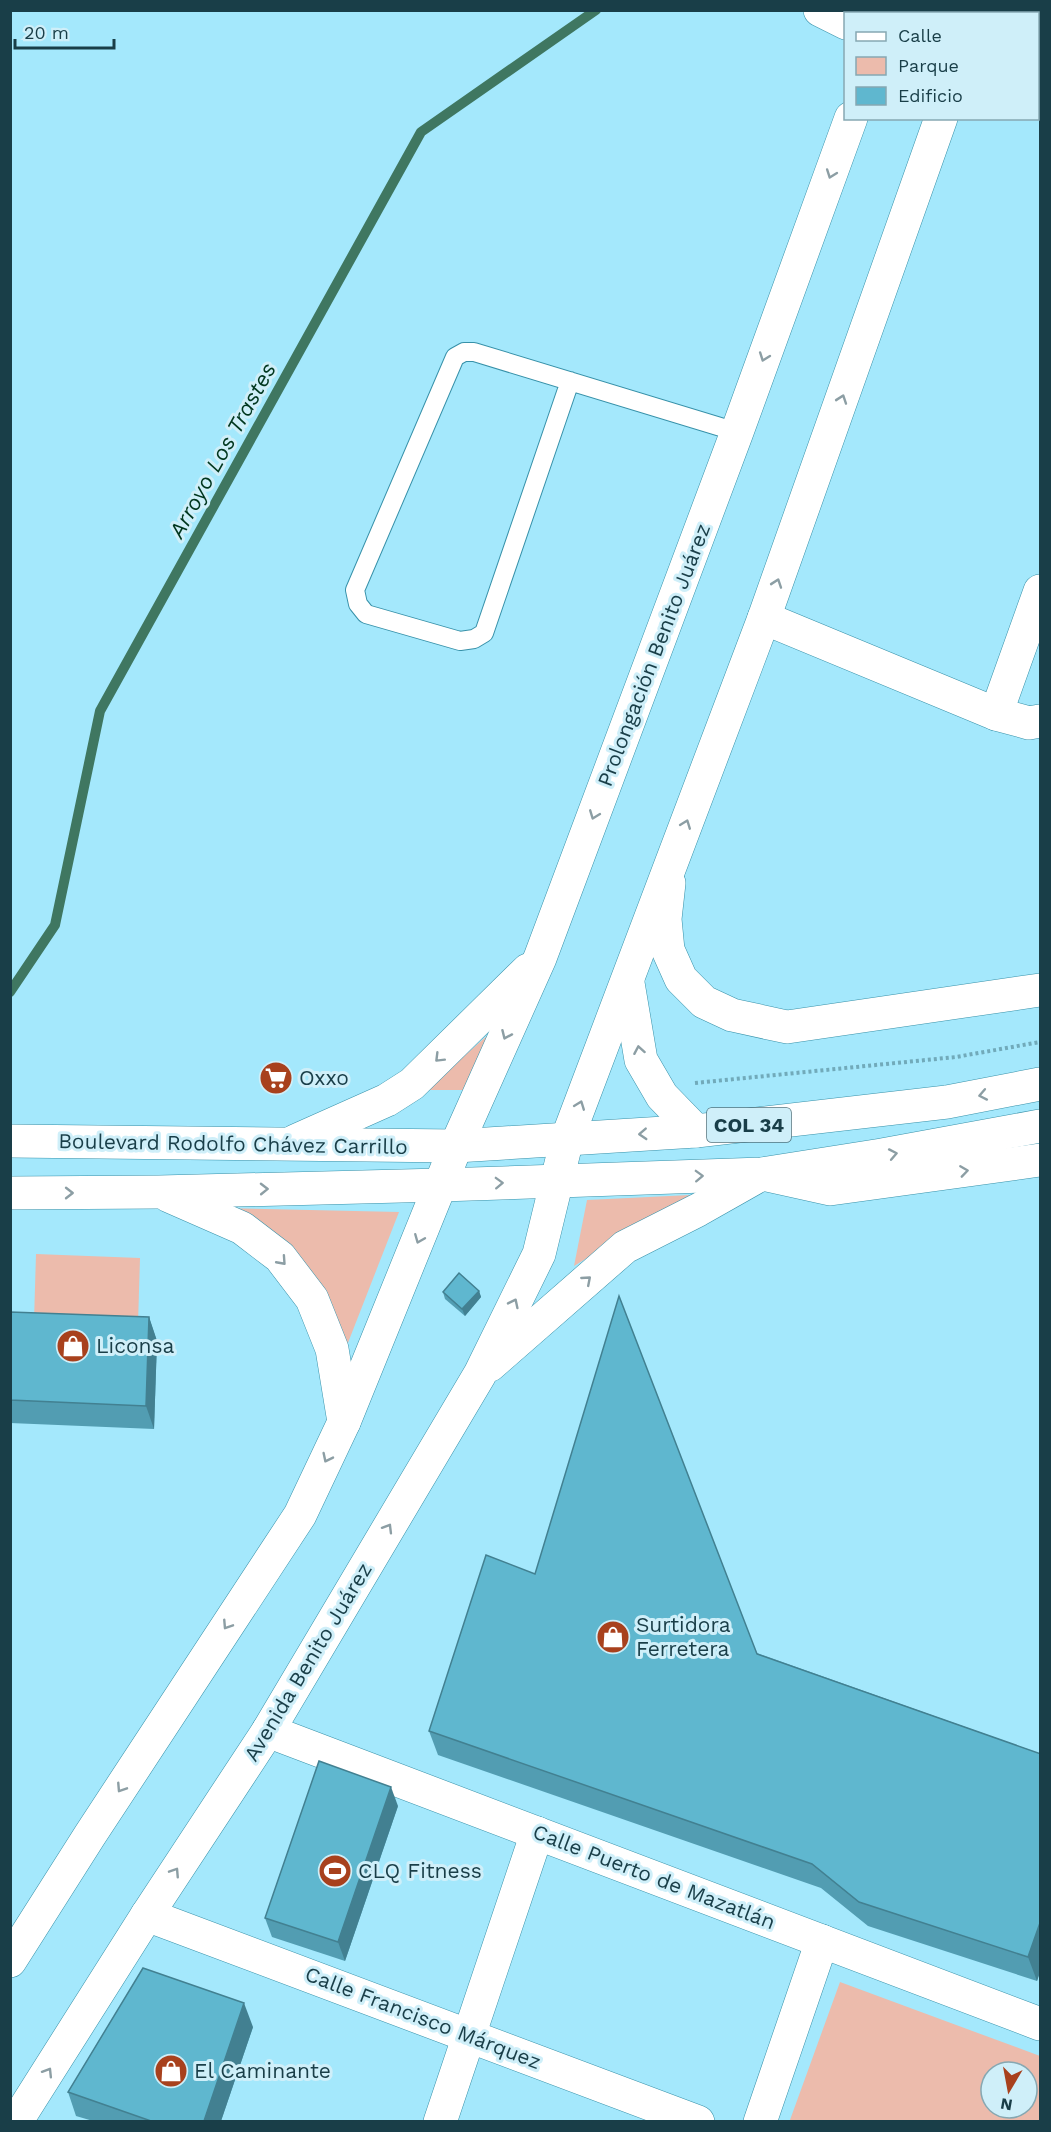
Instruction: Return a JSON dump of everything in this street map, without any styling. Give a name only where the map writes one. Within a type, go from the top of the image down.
[{"type":"main road","points":[[820,10],[844,22]]},
{"type":"main road","name":"Prolongación Benito Juárez","points":[[441,1185],[456,1146],[540,958],[737,432],[849,120]]},
{"type":"main road","points":[[557,1181],[567,1139],[764,618],[939,120]]},
{"type":"main road","points":[[996,714],[1041,591]]},
{"type":"main road","points":[[764,618],[996,714],[1029,723],[1041,721]]},
{"type":"main road","points":[[671,866],[665,919],[668,950],[681,979],[704,1002],[732,1015],[787,1027],[1041,990]]},
{"type":"main road","points":[[285,1146],[387,1100],[412,1084],[540,958]]},
{"type":"main road","points":[[628,982],[641,1060],[655,1087],[696,1131]]},
{"type":"main road","name":"COL 34","points":[[456,1146],[696,1131],[947,1102],[1041,1084]]},
{"type":"main road","name":"COL 34","points":[[441,1185],[762,1174],[1041,1126]]},
{"type":"main road","name":"Boulevard Rodolfo Chávez Carrillo","points":[[10,1142],[456,1146]]},
{"type":"main road","points":[[480,1374],[625,1247],[762,1174],[830,1190],[1041,1160]]},
{"type":"main road","name":"Avenida Benito Juárez","points":[[16,2121],[268,1731],[480,1374],[539,1254],[557,1181]]},
{"type":"main road","points":[[10,1961],[300,1515],[344,1422],[441,1185]]},
{"type":"main road","name":"Boulevard Rodolfo Chávez Carrillo","points":[[10,1193],[441,1185]]},
{"type":"main road","points":[[159,1192],[242,1228],[280,1257],[312,1299],[332,1349],[344,1422]]},
{"type":"main road","name":"Calle Puerto de Mazatlán","points":[[268,1731],[1041,2024]]},
{"type":"main road","points":[[440,2121],[537,1833]]},
{"type":"main road","name":"Calle Francisco Márquez","points":[[147,1915],[698,2121]]},
{"type":"main road","points":[[759,2121],[822,1941]]},
{"type":"lane","points":[[570,381],[484,633],[474,639],[460,641],[366,614],[358,604],[356,590],[455,357],[464,352],[474,352],[570,381],[737,432]]},
{"type":"path","points":[[655,1087],[956,1057],[1041,1042]]},
{"type":"green space","points":[[489,1034],[466,1090],[426,1090]]},
{"type":"green space","points":[[690,1195],[574,1266],[587,1200]]},
{"type":"green space","points":[[221,1208],[399,1212],[344,1353]]},
{"type":"green space","points":[[36,1254],[140,1258],[138,1324],[34,1321]]},
{"type":"green space","points":[[840,1982],[1040,2056],[1040,2121],[790,2120]]},
{"type":"building","points":[[459,1273],[479,1291],[462,1309],[443,1292]]},
{"type":"building","name":"Surtidora Ferretera","points":[[619,1296],[757,1654],[1041,1754],[1041,1920],[1028,1957],[859,1902],[812,1864],[429,1731],[486,1555],[535,1574]]},
{"type":"building","points":[[10,1312],[149,1317],[146,1406],[10,1400]]},
{"type":"building","name":"CLQ Fitness","points":[[319,1761],[391,1787],[338,1942],[265,1918]]},
{"type":"building","name":"El Caminante","points":[[143,1968],[244,2003],[204,2121],[151,2121],[68,2092]]},
{"type":"waterway","name":"Arroyo Los Trastes","points":[[10,992],[55,925],[100,711],[421,132],[596,10]]},
{"type":"place","name":"Oxxo","points":[[276,1078]]},
{"type":"place","name":"Liconsa","points":[[73,1346]]},
{"type":"place","name":"Surtidora Ferretera","points":[[613,1637]]},
{"type":"place","name":"CLQ Fitness","points":[[335,1871]]},
{"type":"place","name":"El Caminante","points":[[171,2071]]}]
